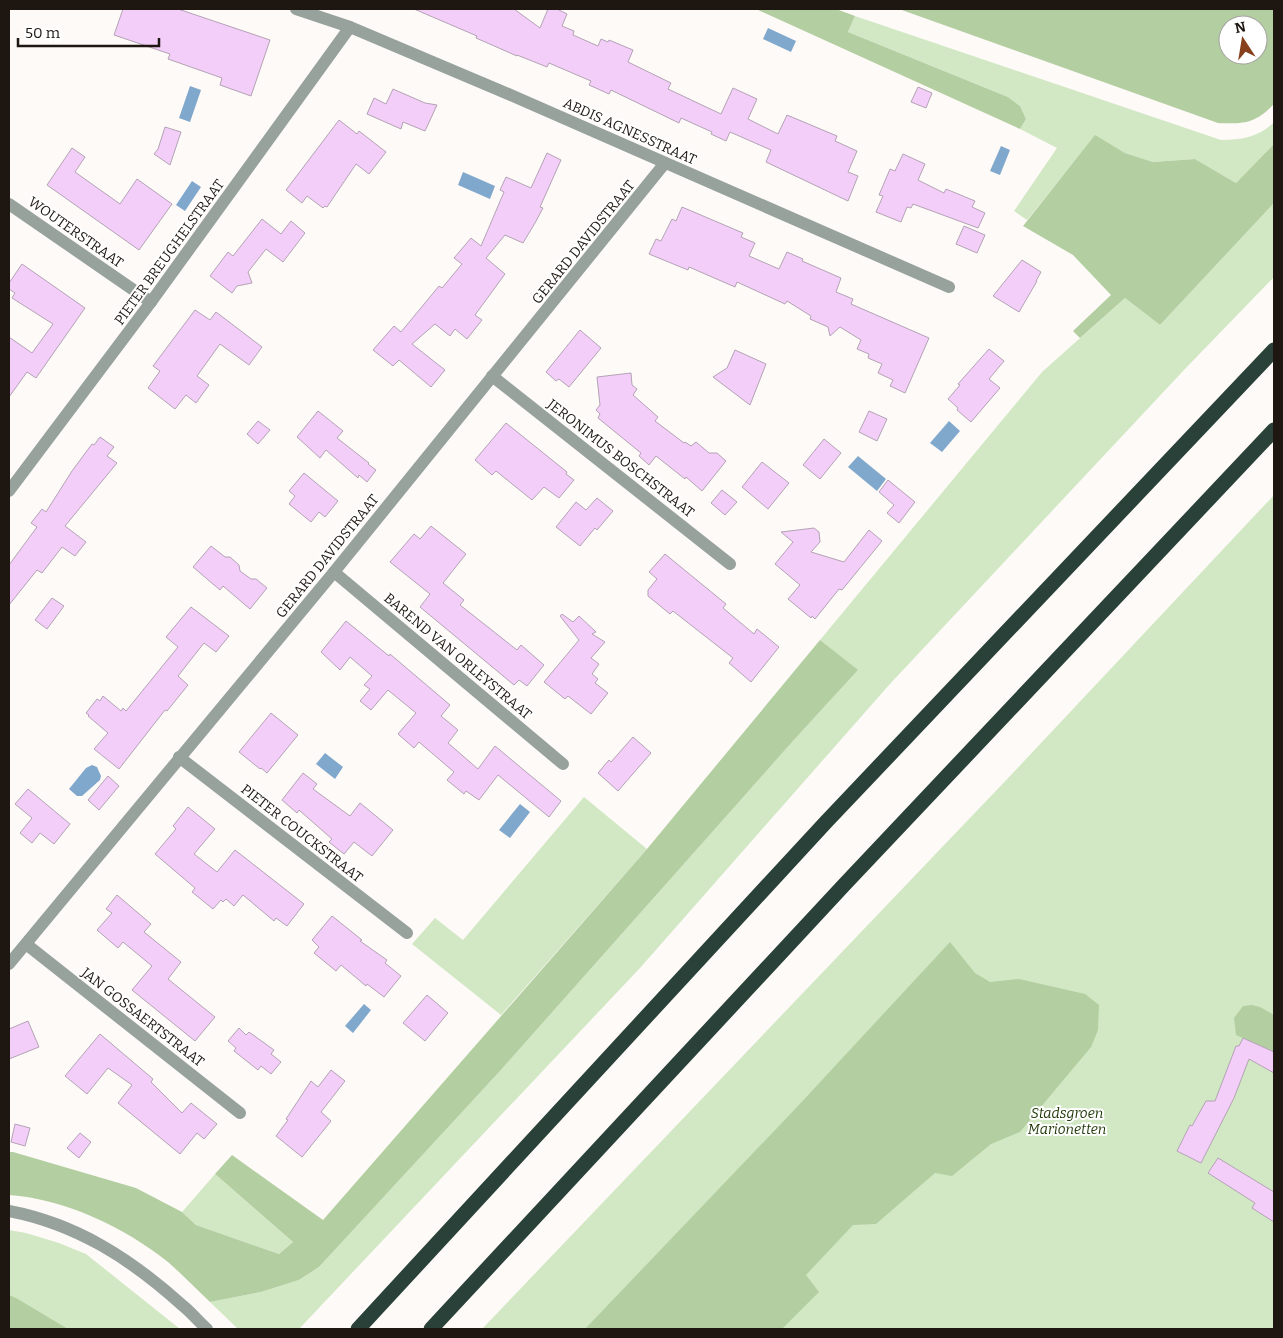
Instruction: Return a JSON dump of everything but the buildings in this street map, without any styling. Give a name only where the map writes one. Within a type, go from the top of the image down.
[{"type":"highway","points":[[358,1329],[826,822],[1274,350]]},
{"type":"highway","points":[[431,1329],[851,878],[1274,430]]},
{"type":"street","name":"ABDIS AGNESSTRAAT","points":[[296,9],[350,27],[513,96],[949,287]]},
{"type":"street","name":"PIETER BREUGHELSTRAAT","points":[[9,491],[151,302],[350,27]]},
{"type":"street","name":"GERARD DAVIDSTRAAT","points":[[9,964],[334,572],[666,164]]},
{"type":"street","name":"WOUTERSTRAAT","points":[[9,204],[151,302]]},
{"type":"street","name":"JERONIMUS BOSCHSTRAAT","points":[[492,376],[730,564]]},
{"type":"street","name":"BAREND VAN ORLEYSTRAAT","points":[[334,572],[564,764]]},
{"type":"street","name":"PIETER COUCKSTRAAT","points":[[179,757],[407,933]]},
{"type":"street","name":"JAN GOSSAERTSTRAAT","points":[[26,944],[240,1113]]},
{"type":"street","points":[[9,1211],[31,1215],[70,1228],[112,1250],[169,1293],[206,1329]]},
{"type":"green space","points":[[756,9],[836,9],[855,16],[848,32],[1008,97],[1020,106],[1026,119],[1020,129]]},
{"type":"green space","points":[[899,9],[1274,9],[1274,104],[1255,119],[1235,123],[1218,123]]},
{"type":"green space","points":[[855,16],[1221,140],[1250,137],[1263,131],[1274,122],[1274,144],[1236,183],[1195,159],[1153,162],[1125,153],[1095,136],[1027,220],[1014,211],[1057,148],[1020,129],[1026,119],[1020,106],[1008,97],[848,32]]},
{"type":"green space","points":[[1095,135],[1125,153],[1153,162],[1195,159],[1236,183],[1274,144],[1274,203],[1160,325],[1125,298],[1080,338],[1073,331],[1111,295],[1073,255],[1023,226]]},
{"type":"green space","points":[[1274,203],[1274,277],[1184,370],[889,685],[640,968],[299,1329],[238,1329],[210,1302],[261,1292],[299,1280],[319,1267],[500,1071],[857,671],[820,640],[1042,372],[1125,298],[1160,325]]},
{"type":"green space","name":"Stadsgroen Marionetten","points":[[1274,495],[1274,1329],[482,1329],[1011,775]]},
{"type":"green space","points":[[820,640],[858,670],[500,1071],[319,1267],[299,1280],[261,1292],[210,1302],[168,1262],[151,1249],[113,1226],[51,1202],[9,1195],[9,1152],[13,1152],[136,1188],[182,1212],[196,1225],[279,1254],[293,1242],[215,1174],[232,1155],[323,1220],[647,849]]},
{"type":"green space","points":[[584,797],[647,849],[501,1015],[412,944],[435,918],[463,940]]},
{"type":"green space","points":[[950,942],[975,973],[990,982],[1019,979],[1085,994],[1099,1005],[1098,1030],[1091,1047],[1020,1132],[991,1144],[952,1176],[935,1173],[876,1224],[853,1225],[806,1275],[819,1292],[782,1329],[585,1329],[797,1107]]},
{"type":"green space","points":[[1252,1005],[1274,1015],[1274,1052],[1236,1035],[1234,1018],[1243,1006]]},
{"type":"green space","points":[[215,1174],[293,1242],[279,1254],[196,1225],[182,1212]]},
{"type":"green space","points":[[9,1230],[59,1243],[86,1254],[180,1329],[9,1329]]},
{"type":"green space","points":[[9,1295],[16,1298],[68,1329],[9,1329]]},
{"type":"water","points":[[768,28],[796,41],[791,52],[763,39]]},
{"type":"water","points":[[190,86],[201,90],[190,122],[179,118]]},
{"type":"water","points":[[1001,146],[1010,150],[1000,175],[990,171]]},
{"type":"water","points":[[463,172],[495,186],[490,199],[458,185]]},
{"type":"water","points":[[192,181],[201,187],[185,211],[176,205]]},
{"type":"water","points":[[949,421],[960,431],[942,452],[930,443]]},
{"type":"water","points":[[858,456],[886,479],[877,491],[848,467]]},
{"type":"water","points":[[325,753],[343,767],[335,779],[316,764]]},
{"type":"water","points":[[92,765],[97,767],[101,776],[100,780],[82,796],[77,796],[69,789],[86,768]]},
{"type":"water","points":[[520,804],[530,812],[510,838],[499,830]]},
{"type":"water","points":[[364,1004],[371,1010],[353,1033],[345,1026]]}]
